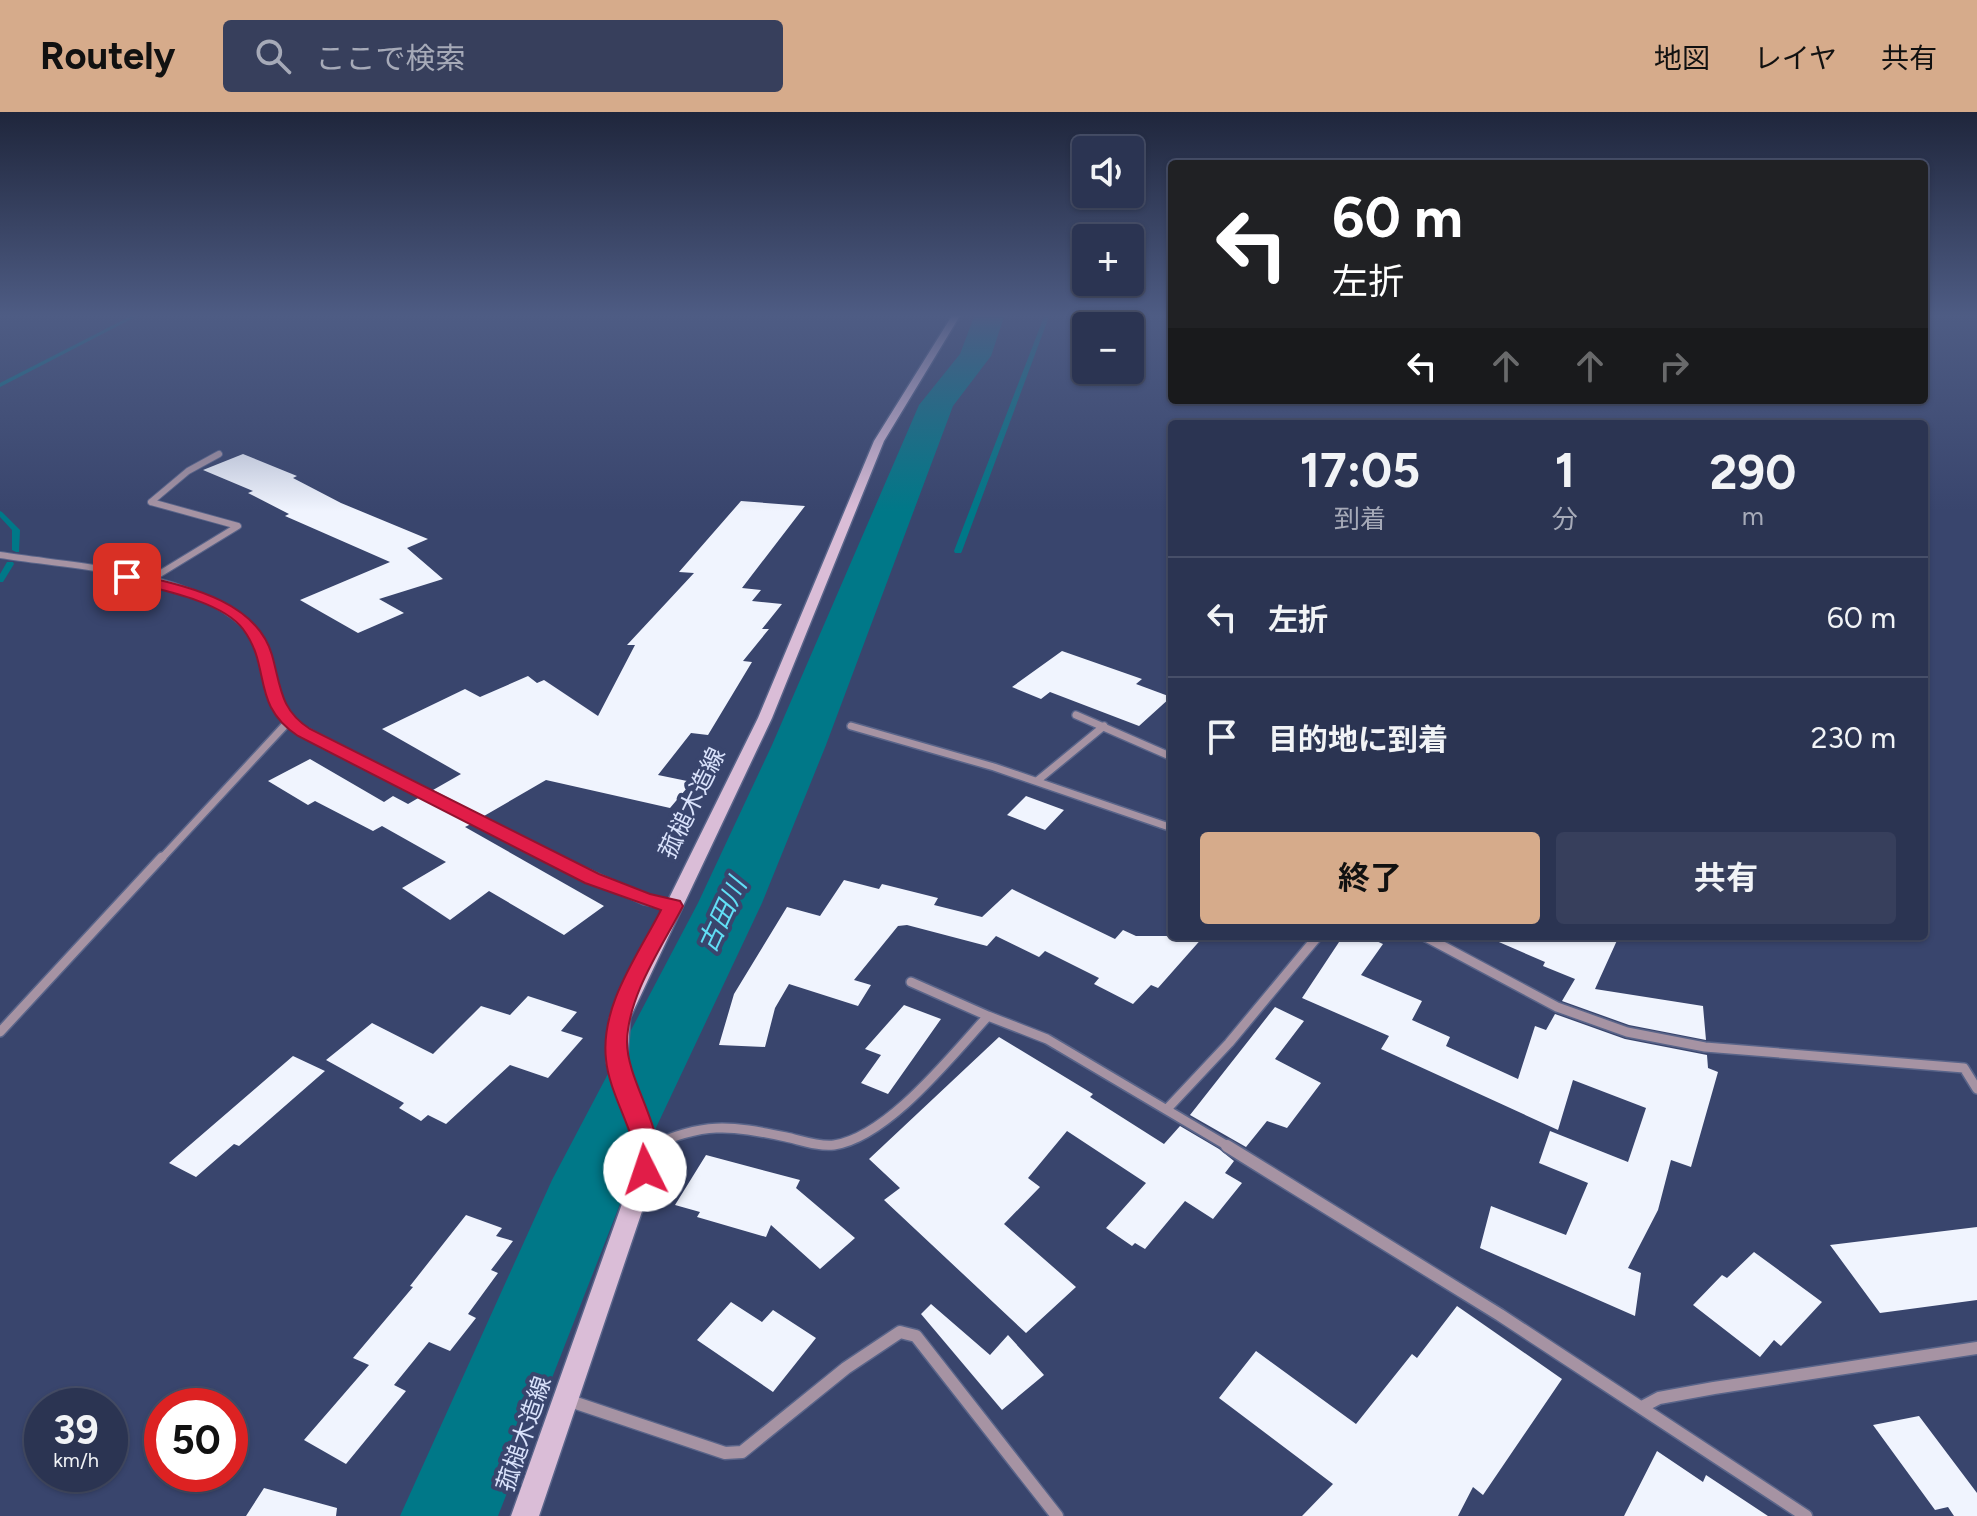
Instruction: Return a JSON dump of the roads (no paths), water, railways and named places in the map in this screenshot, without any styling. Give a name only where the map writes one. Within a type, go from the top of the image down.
[{"type":"main road","name":"菰槌木造線","points":[[525,1516],[645,1170],[647,1145],[617,1063],[620,1018],[765,718],[879,441],[917,380]]},
{"type":"street","points":[[148,581],[238,526],[151,502],[188,471],[219,454]]},
{"type":"street","points":[[0,555],[148,581],[206,598],[247,623],[263,651],[274,702],[288,722],[322,743],[567,866],[620,891],[673,906]]},
{"type":"street","points":[[1076,715],[1168,755]]},
{"type":"street","points":[[0,1032],[288,722]]},
{"type":"street","points":[[851,726],[1037,781],[1168,827]]},
{"type":"street","points":[[1037,781],[1104,726]]},
{"type":"street","points":[[1167,1109],[1229,1043],[1315,940]]},
{"type":"street","points":[[1431,940],[1557,1007],[1627,1032],[1705,1047],[1964,1068],[1977,1089]]},
{"type":"street","points":[[911,982],[1047,1039],[1167,1109],[1642,1407],[1806,1516]]},
{"type":"street","points":[[647,1145],[690,1127],[716,1124],[834,1145],[855,1139],[907,1098],[988,1016]]},
{"type":"street","points":[[565,1399],[725,1453],[742,1452],[846,1368],[900,1332],[916,1336],[1057,1516]]},
{"type":"street","points":[[1642,1407],[1659,1398],[1700,1390],[1977,1348]]},
{"type":"waterway","points":[[0,385],[11,380]]},
{"type":"waterway","name":"古田川","points":[[449,1516],[580,1204],[730,903],[799,745],[936,405],[956,380]]},
{"type":"waterway","points":[[958,551],[1023,380]]},
{"type":"waterway","points":[[0,513],[16,530],[16,550]]},
{"type":"waterway","points":[[0,580],[10,564]]}]
